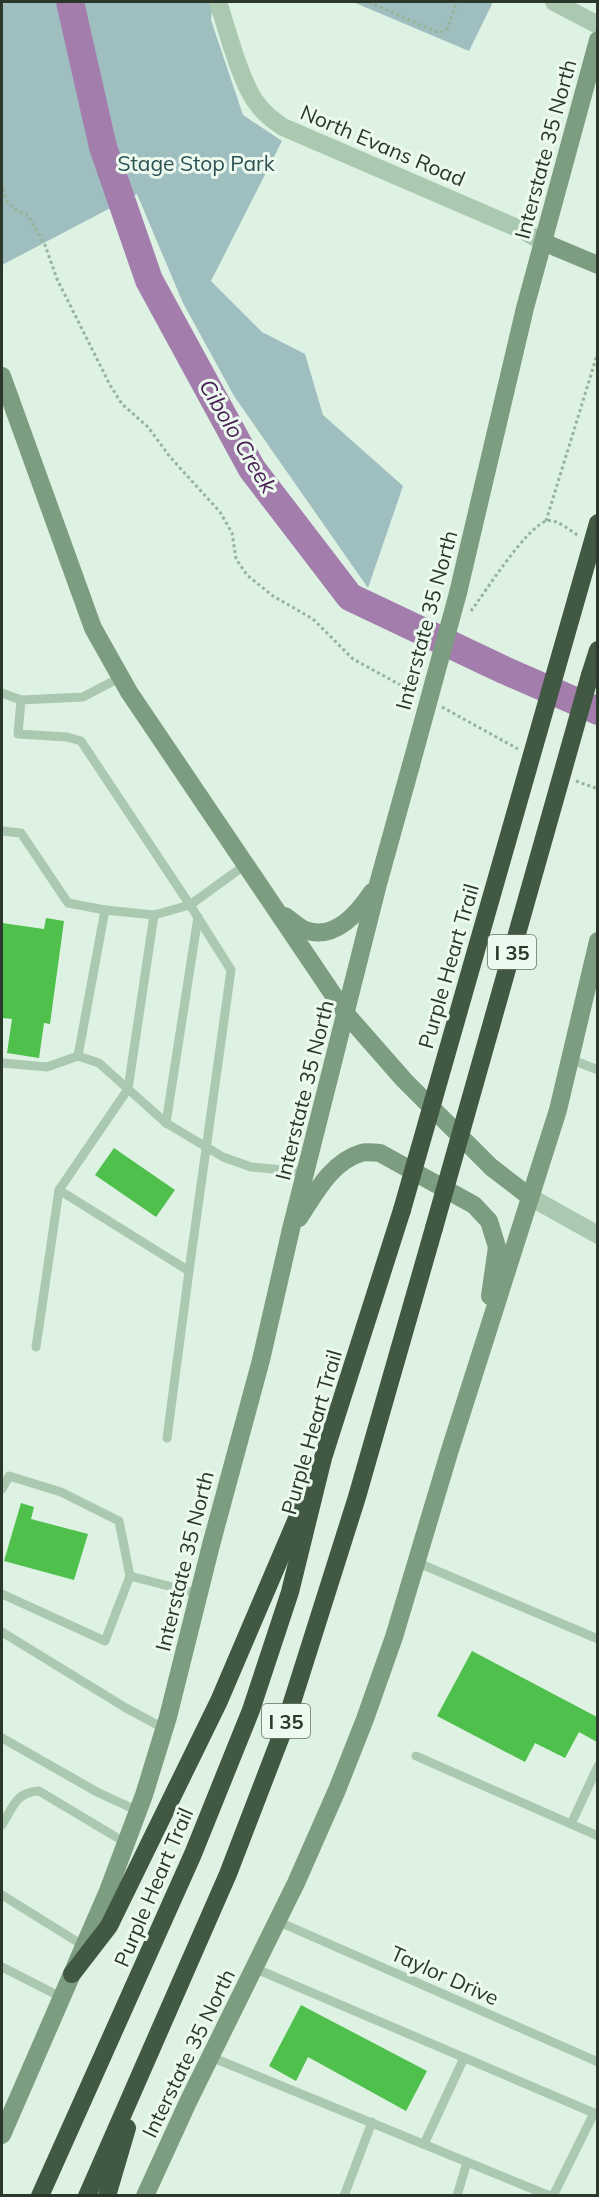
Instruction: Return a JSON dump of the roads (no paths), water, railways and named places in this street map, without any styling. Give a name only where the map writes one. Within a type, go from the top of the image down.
[{"type":"highway","name":"Purple Heart Trail","points":[[40,2196],[193,1854],[250,1710],[290,1592],[323,1458],[402,1210],[597,524]]},
{"type":"highway","name":"I 35","points":[[87,2196],[228,1874],[283,1731],[350,1520],[597,650]]},
{"type":"highway","points":[[72,1974],[109,1926],[168,1808],[224,1691],[323,1458]]},
{"type":"highway","points":[[107,2196],[152,2050]]},
{"type":"main road","name":"Interstate 35 North","points":[[3,2126],[108,1891],[138,1812],[165,1729],[261,1360],[291,1229],[378,884],[458,592],[525,308],[597,40]]},
{"type":"main road","name":"North Evans Road","points":[[543,242],[597,265]]},
{"type":"main road","points":[[2,376],[93,628],[121,677],[346,1015],[420,1096],[491,1167],[530,1197]]},
{"type":"main road","points":[[274,908],[306,930],[324,932],[343,925],[359,912],[378,884]]},
{"type":"main road","name":"Interstate 35 North","points":[[145,2196],[277,1921],[337,1790],[365,1719],[394,1636],[558,1110],[597,941]]},
{"type":"main road","points":[[291,1229],[326,1178],[341,1163],[363,1152],[380,1153],[474,1205],[489,1221],[497,1247],[482,1348]]},
{"type":"street","name":"North Evans Road","points":[[219,2],[254,101],[268,117],[284,127],[522,230],[543,242]]},
{"type":"street","points":[[554,2],[597,25]]},
{"type":"street","points":[[530,1197],[597,1235]]},
{"type":"lane","points":[[2,693],[21,700],[83,697],[121,677]]},
{"type":"lane","points":[[21,700],[18,734],[67,737],[81,741],[190,904],[231,970],[167,1438]]},
{"type":"lane","points":[[2,831],[21,833],[68,903],[105,910],[154,915],[190,904],[245,865]]},
{"type":"lane","points":[[78,1056],[105,910]]},
{"type":"lane","points":[[36,1347],[58,1190],[128,1089],[154,915]]},
{"type":"lane","points":[[166,1123],[198,917]]},
{"type":"lane","points":[[2,1063],[47,1067],[78,1056],[99,1063],[166,1123],[223,1157],[251,1167],[306,1172]]},
{"type":"lane","points":[[570,1059],[597,1070]]},
{"type":"lane","points":[[58,1190],[189,1271]]},
{"type":"lane","points":[[2,1489],[9,1476],[61,1492],[119,1521],[130,1576],[105,1641],[2,1594]]},
{"type":"lane","points":[[416,1562],[597,1639]]},
{"type":"lane","points":[[130,1576],[199,1594]]},
{"type":"lane","points":[[2,1632],[126,1708],[165,1729]]},
{"type":"lane","points":[[2,1738],[97,1792],[138,1812]]},
{"type":"lane","points":[[416,1756],[597,1836]]},
{"type":"lane","points":[[571,1824],[597,1766]]},
{"type":"lane","points":[[2,1825],[19,1796],[29,1791],[39,1791],[126,1843]]},
{"type":"lane","points":[[2,1894],[84,1946]]},
{"type":"lane","name":"Taylor Drive","points":[[277,1921],[597,2062]]},
{"type":"lane","points":[[2,1967],[62,1997]]},
{"type":"lane","points":[[211,2056],[552,2196],[594,2113],[254,1968]]},
{"type":"lane","points":[[423,2144],[464,2058]]},
{"type":"lane","points":[[344,2196],[372,2122]]},
{"type":"lane","points":[[457,2196],[467,2162]]},
{"type":"waterway","name":"Cibolo Creek","points":[[70,2],[103,147],[149,280],[252,469],[350,597],[504,670],[598,711]]},
{"type":"park label","name":"Stage Stop Park","points":[[196,163]]}]
